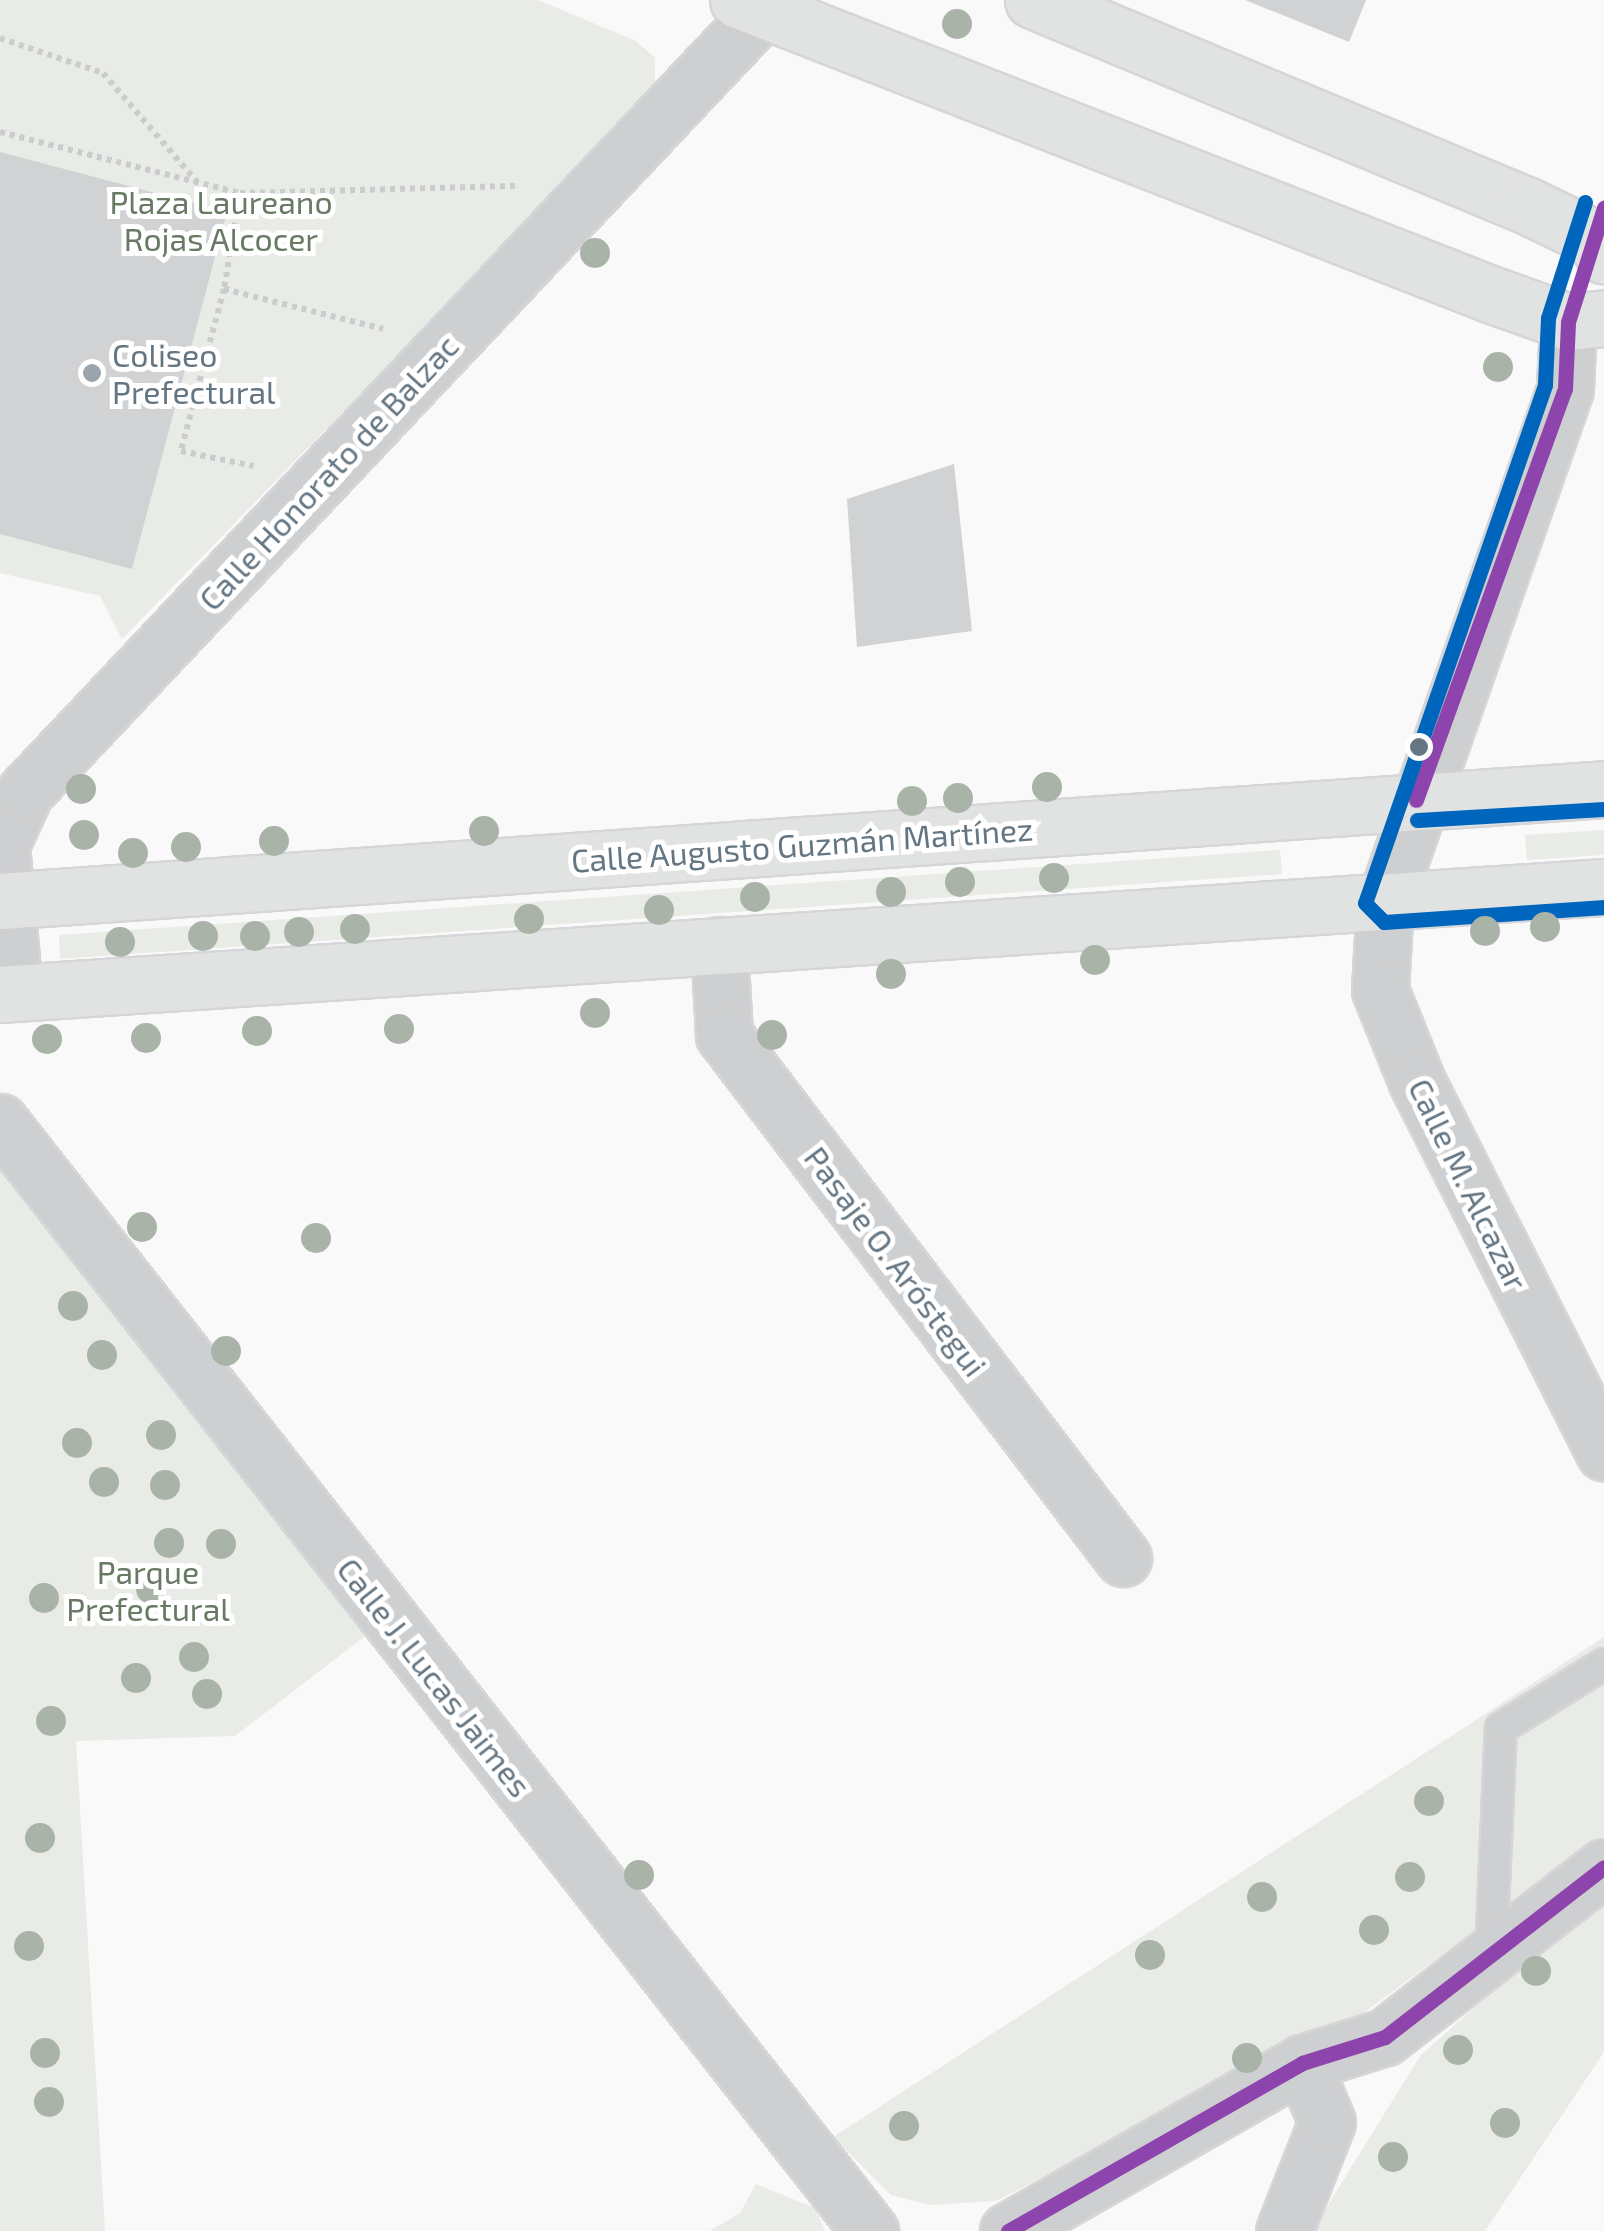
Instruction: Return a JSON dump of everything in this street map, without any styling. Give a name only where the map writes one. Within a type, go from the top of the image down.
[{"type":"street","points":[[759,4],[1586,320],[1601,234],[1033,0]]},
{"type":"street","name":"Calle Honorato de Balzac","points":[[7,993],[0,846],[25,792],[759,4]]},
{"type":"street","name":"Calle M. Alcazar","points":[[1586,320],[1565,389],[1416,800],[1385,902],[1380,990],[1417,1082],[1604,1453]]},
{"type":"street","name":"Calle Augusto Guzmán Martínez","points":[[3,901],[1604,789]]},
{"type":"street","points":[[7,993],[1604,886]]},
{"type":"street","name":"Pasaje O. Aróstegui","points":[[720,944],[724,1036],[1123,1558]]},
{"type":"street","name":"Calle J. Lucas Jaimes","points":[[0,1122],[870,2231]]},
{"type":"street","points":[[1008,2231],[1302,2063],[1386,2038],[1604,1868]]},
{"type":"street","points":[[1284,2231],[1326,2122],[1302,2063]]},
{"type":"lane","points":[[1491,1954],[1501,1728],[1604,1664]]},
{"type":"path","points":[[0,38],[103,73],[198,182]]},
{"type":"path","points":[[0,132],[240,193],[527,186]]},
{"type":"path","points":[[240,193],[224,288],[181,451],[269,469]]},
{"type":"path","points":[[224,288],[401,333]]},
{"type":"green space","name":"Plaza Laureano Rojas Alcocer","points":[[0,0],[538,0],[636,41],[655,58],[655,80],[646,100],[122,639],[100,596],[0,573]]},
{"type":"green space","points":[[1604,830],[1604,855],[1527,860],[1525,835]]},
{"type":"green space","points":[[1280,850],[1282,874],[60,959],[59,935]]},
{"type":"green space","name":"Parque Prefectural","points":[[0,1164],[369,1633],[235,1736],[76,1741],[105,2231],[0,2231]]},
{"type":"green space","points":[[1604,1637],[1604,1836],[1358,2017],[996,2201],[930,2205],[891,2195],[833,2137]]},
{"type":"green space","points":[[1604,1901],[1604,2052],[1485,2231],[1312,2231],[1420,2056],[1563,1928]]},
{"type":"green space","points":[[756,2184],[815,2208],[825,2231],[710,2231],[740,2213]]},
{"type":"building","points":[[1245,0],[1366,0],[1349,42]]},
{"type":"building","name":"Coliseo Prefectural","points":[[0,152],[227,212],[132,569],[0,534]]},
{"type":"building","points":[[954,464],[972,631],[857,647],[847,499]]},
{"type":"transit line","points":[[1585,202],[1548,318],[1545,385],[1365,903],[1384,922],[1604,907]]},
{"type":"transit line","points":[[1416,800],[1565,389],[1568,322],[1604,208]]},
{"type":"transit line","points":[[1417,820],[1604,809]]},
{"type":"transit line","points":[[1008,2231],[1302,2063],[1385,2037],[1604,1867]]},
{"type":"place","name":"Coliseo Prefectural","points":[[92,373]]}]
